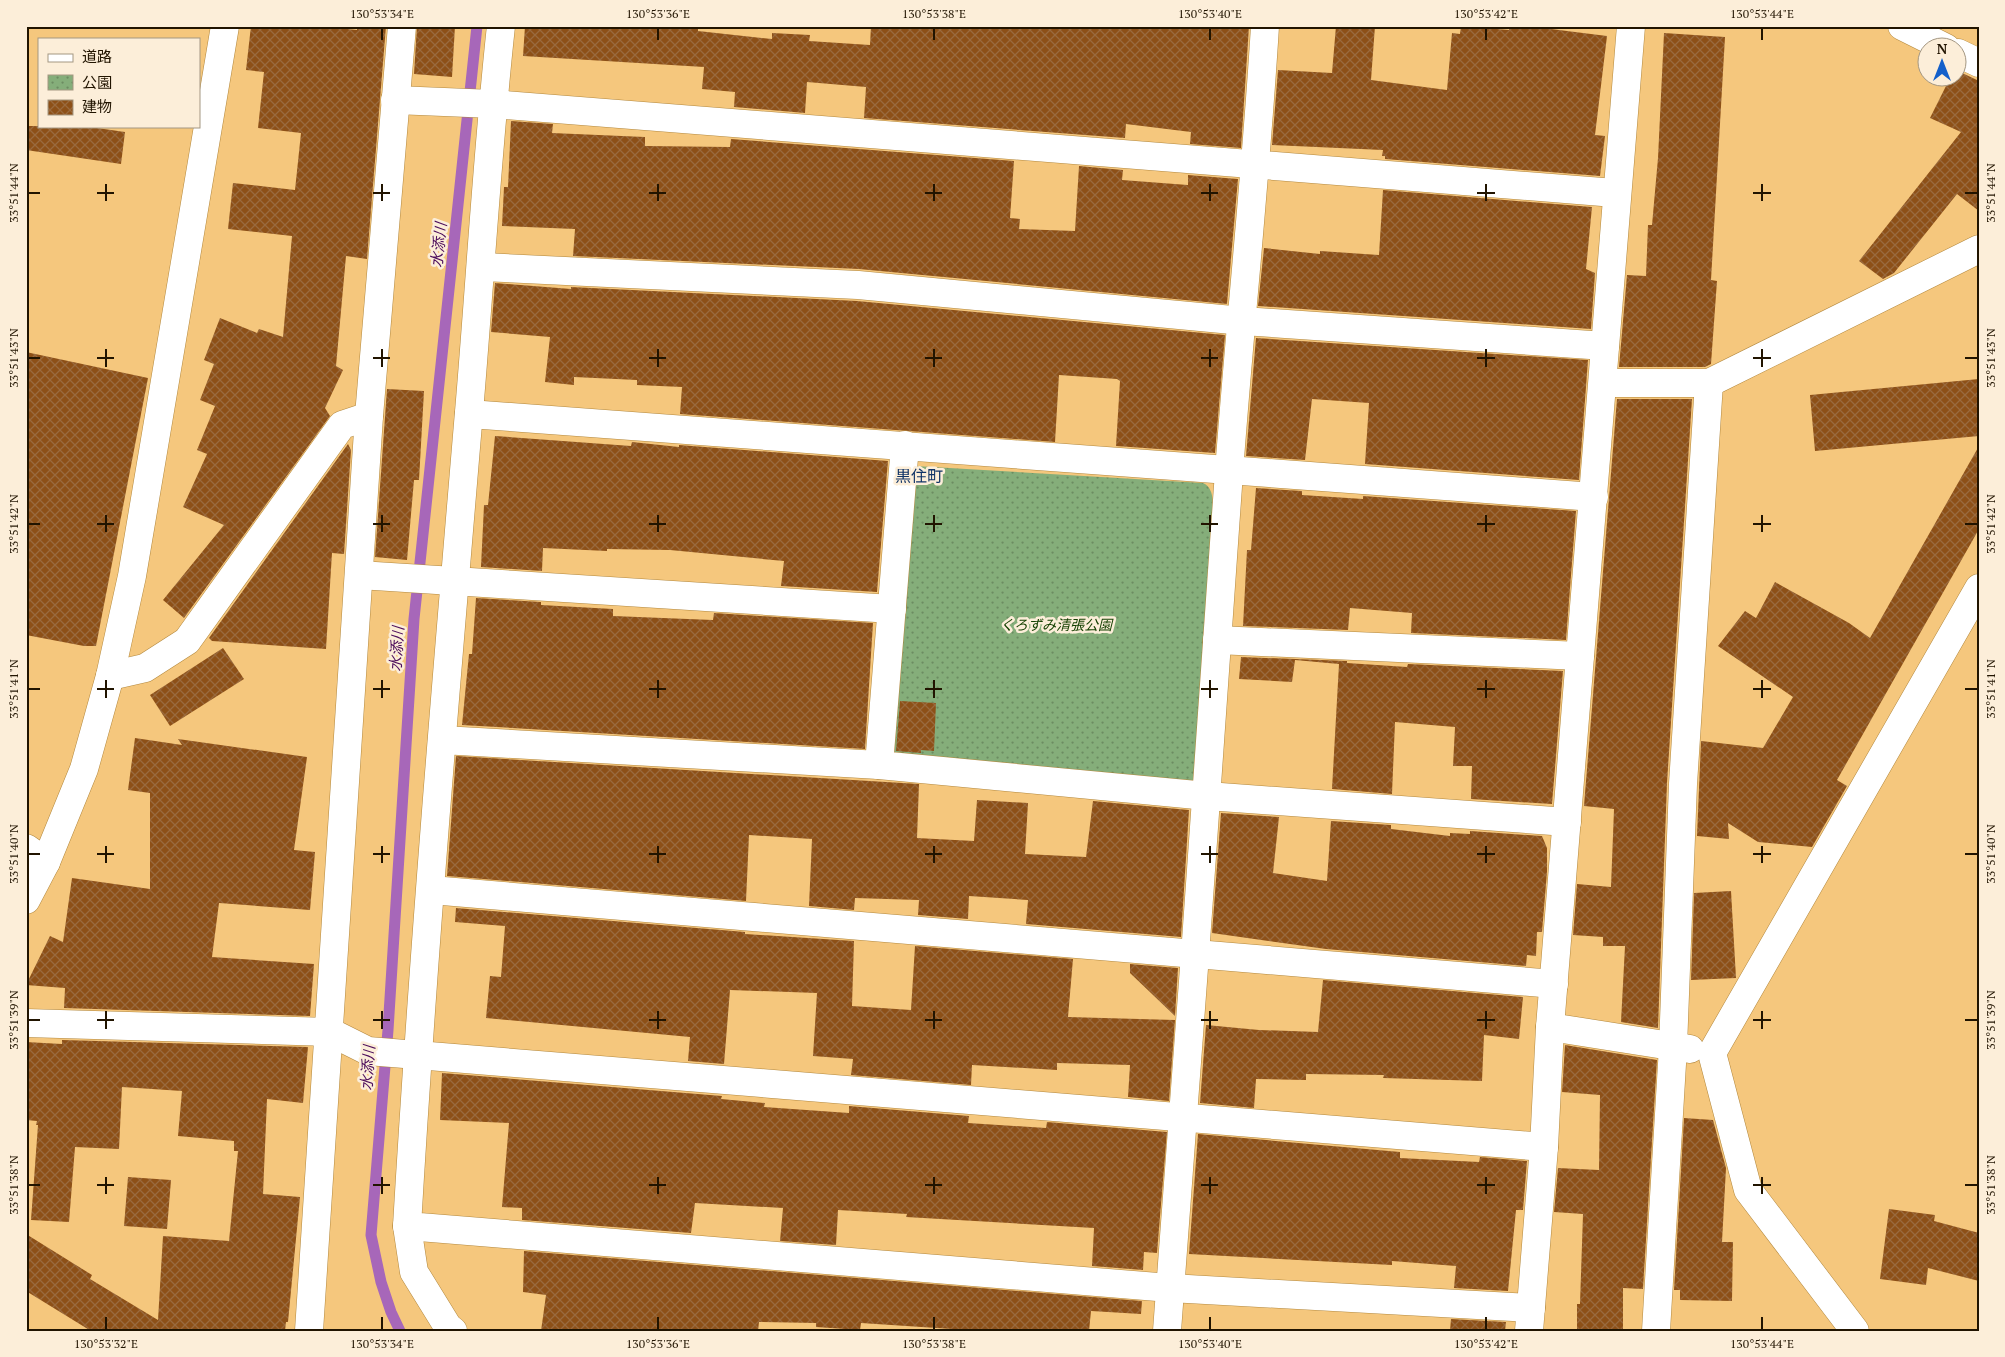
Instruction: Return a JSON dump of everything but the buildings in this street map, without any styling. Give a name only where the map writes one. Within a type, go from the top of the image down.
[{"type":"street","points":[[26,900],[36,855],[84,769],[110,676],[134,566],[225,26]]},
{"type":"street","points":[[309,1331],[369,416],[402,26]]},
{"type":"street","points":[[453,1331],[448,1327],[414,1272],[407,1226],[408,1054],[431,890],[482,267],[486,104],[501,26]]},
{"type":"street","points":[[1167,1331],[1196,954],[1229,469],[1257,167],[1265,26]]},
{"type":"street","points":[[407,1226],[1170,1288],[1530,1320],[1544,1147],[1550,1027],[1631,26]]},
{"type":"street","points":[[1902,26],[1926,38]]},
{"type":"street","points":[[395,100],[448,104],[486,104],[1257,167],[1616,193]]},
{"type":"street","points":[[1602,383],[1709,383],[1979,250]]},
{"type":"street","points":[[482,267],[858,284],[1243,321],[1605,346]]},
{"type":"street","points":[[1656,1331],[1673,1047],[1682,784],[1709,383]]},
{"type":"street","points":[[469,414],[1594,496]]},
{"type":"street","points":[[110,676],[145,668],[187,641],[342,425],[369,416]]},
{"type":"street","points":[[879,765],[905,445]]},
{"type":"street","points":[[359,575],[892,608]]},
{"type":"street","points":[[1855,1331],[1748,1190],[1712,1053],[1979,588]]},
{"type":"street","points":[[1218,640],[1580,656]]},
{"type":"street","points":[[442,740],[879,765],[1206,796],[1567,822]]},
{"type":"street","points":[[431,890],[1554,984]]},
{"type":"street","points":[[26,1024],[330,1032],[368,1051],[1544,1147]]},
{"type":"street","points":[[1550,1027],[1712,1053]]},
{"type":"green space","name":"くろずみ清張公園","points":[[915,466],[1203,483],[1207,486],[1212,495],[1213,507],[1195,781],[893,754]]},
{"type":"waterway","name":"水添川","points":[[400,1331],[391,1312],[381,1282],[371,1235],[388,1030],[414,619],[477,26]]},
{"type":"district","name":"黒住町","points":[[919,476]]}]
